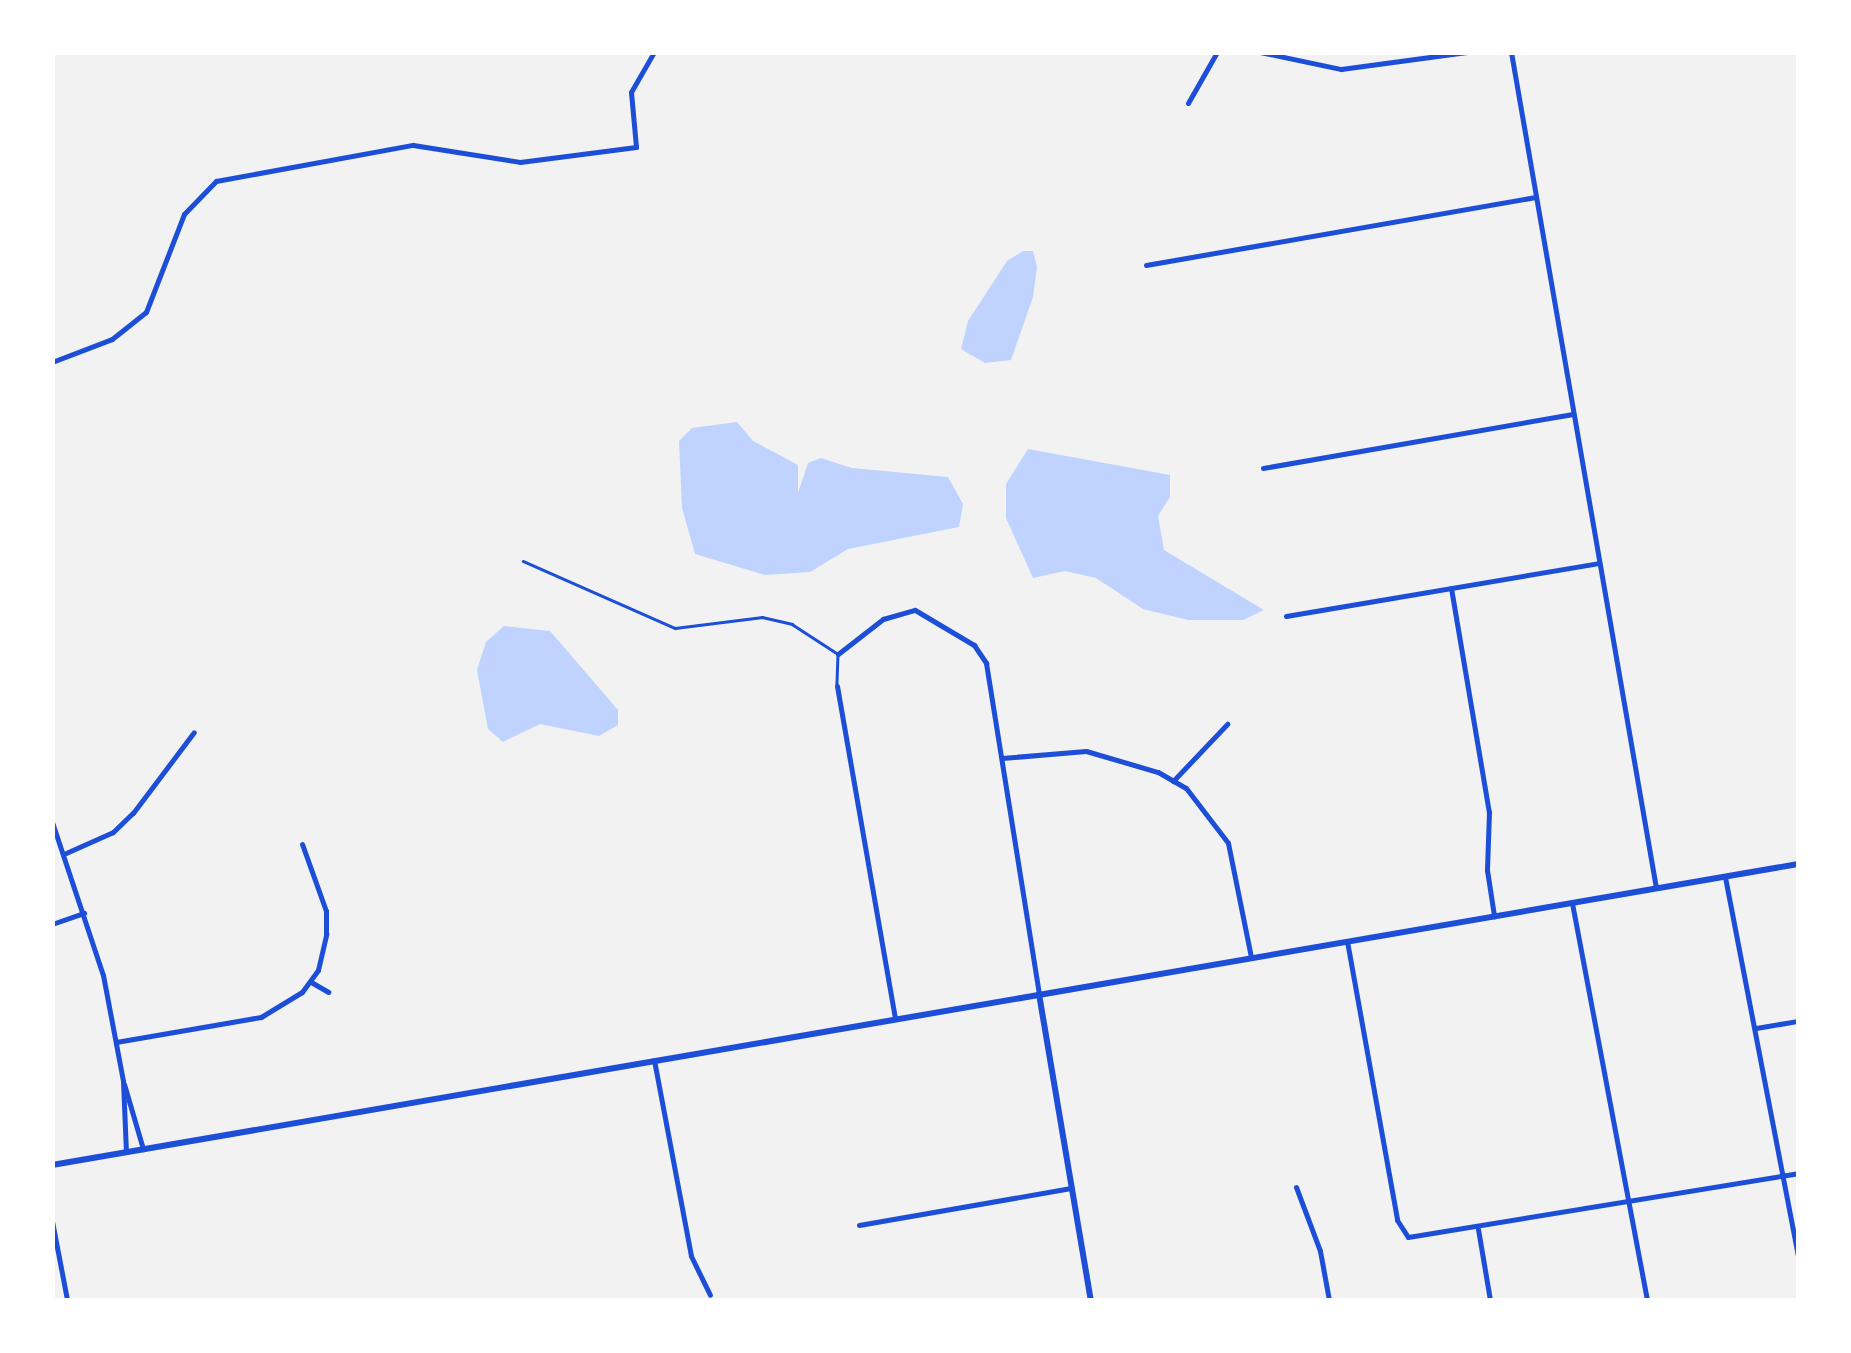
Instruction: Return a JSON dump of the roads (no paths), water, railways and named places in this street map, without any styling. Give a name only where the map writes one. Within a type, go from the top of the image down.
[{"type":"street","points":[[52,362],[130,328],[155,298],[192,200],[231,175],[413,145],[520,162],[636,148],[631,92],[654,52]]},
{"type":"street","points":[[1188,104],[1217,52]]},
{"type":"street","points":[[1260,52],[1342,69],[1468,52]]},
{"type":"street","points":[[1511,52],[1656,888]]},
{"type":"street","points":[[1146,265],[1534,197]]},
{"type":"street","points":[[1264,468],[1572,414]]},
{"type":"street","points":[[1286,616],[1599,562]]},
{"type":"street","points":[[52,583],[52,634]]},
{"type":"street","points":[[1451,588],[1490,812],[1487,870],[1494,916]]},
{"type":"street","points":[[838,654],[904,610],[926,612],[974,644],[986,663],[1091,1300]]},
{"type":"street","points":[[836,686],[895,1019]]},
{"type":"street","points":[[1173,781],[1227,724]]},
{"type":"street","points":[[66,853],[113,832],[134,813],[194,732]]},
{"type":"street","points":[[1002,758],[1049,750],[1086,751],[1173,781],[1206,807],[1228,843],[1251,958]]},
{"type":"street","points":[[52,822],[84,913],[116,1042],[123,1081],[126,1152]]},
{"type":"street","points":[[116,1042],[261,1017],[312,982],[323,951],[326,911],[302,844]]},
{"type":"street","points":[[52,1164],[1798,864]]},
{"type":"street","points":[[1725,876],[1798,1256]]},
{"type":"street","points":[[1572,902],[1647,1300]]},
{"type":"street","points":[[52,924],[84,913]]},
{"type":"street","points":[[1347,941],[1401,1230],[1418,1240],[1798,1173]]},
{"type":"street","points":[[312,982],[328,992]]},
{"type":"street","points":[[1756,1028],[1798,1021]]},
{"type":"street","points":[[654,1060],[691,1256],[710,1295]]},
{"type":"street","points":[[123,1081],[134,1100],[144,1149]]},
{"type":"street","points":[[1296,1187],[1320,1250],[1329,1300]]},
{"type":"street","points":[[860,1225],[1071,1188]]},
{"type":"street","points":[[52,1221],[67,1300]]},
{"type":"street","points":[[1478,1230],[1490,1300]]},
{"type":"lane","points":[[522,561],[675,628],[762,616],[792,624],[838,654],[836,686]]},
{"type":"water","points":[[1023,251],[1033,251],[1037,267],[1033,297],[1011,360],[985,363],[961,349],[968,321],[1007,261]]},
{"type":"water","points":[[737,422],[753,441],[798,465],[798,493],[808,463],[821,458],[852,468],[948,477],[963,504],[959,527],[848,549],[810,572],[765,575],[695,554],[682,508],[679,441],[692,428]]},
{"type":"water","points":[[1028,449],[1170,475],[1170,497],[1158,516],[1164,550],[1264,610],[1243,620],[1188,620],[1143,609],[1096,578],[1065,571],[1033,578],[1006,518],[1006,484]]},
{"type":"water","points":[[504,626],[550,631],[618,710],[618,725],[599,736],[540,724],[503,742],[488,729],[477,670],[486,642]]}]
